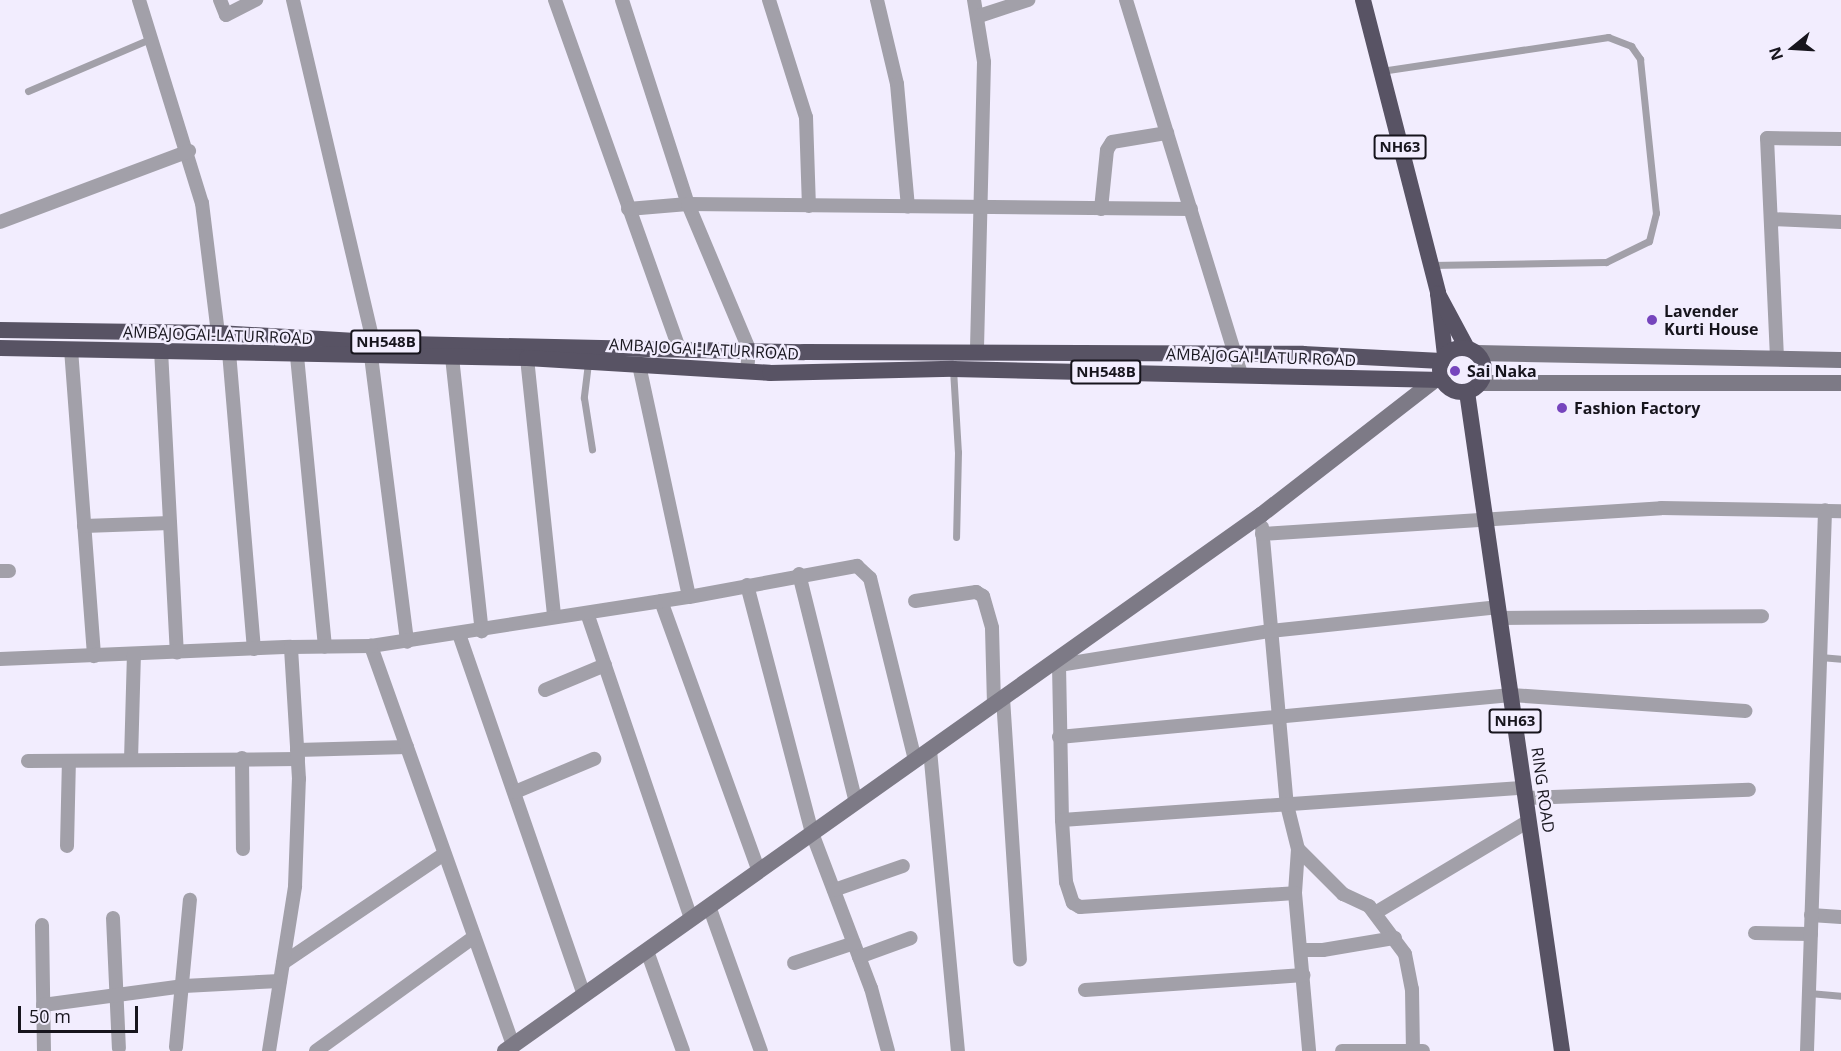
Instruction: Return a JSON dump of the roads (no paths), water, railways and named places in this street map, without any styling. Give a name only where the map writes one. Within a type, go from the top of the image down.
[{"type":"highway","name":"NH63","points":[[1363,0],[1438,293],[1444,358]]},
{"type":"highway","name":"NH63","points":[[1438,293],[1472,350]]},
{"type":"highway","name":"NH548B","points":[[0,330],[218,333],[372,349],[678,346],[749,349],[977,350],[1444,358],[1455,349],[1472,350]]},
{"type":"highway","name":"AMBAJOGAI-LATUR ROAD","points":[[0,348],[161,350],[297,356],[372,349],[453,357],[589,360],[747,372],[953,369],[1241,373],[1438,381],[1458,392],[1474,388]]},
{"type":"highway","points":[[1472,350],[1484,367],[1474,388]]},
{"type":"highway","points":[[1438,381],[1444,358]]},
{"type":"highway","name":"RING ROAD","points":[[1474,388],[1484,520],[1563,1051]]},
{"type":"main road","points":[[1472,350],[1841,360]]},
{"type":"main road","points":[[509,1048],[999,701],[1053,666],[1261,516],[1438,381]]},
{"type":"main road","name":"AMBAJOGAI-LATUR ROAD","points":[[1474,388],[1841,383]]},
{"type":"street","points":[[139,0],[189,151],[202,203],[218,333]]},
{"type":"street","points":[[220,0],[226,15],[256,0]]},
{"type":"street","points":[[293,0],[372,349],[407,642]]},
{"type":"street","points":[[555,0],[678,346]]},
{"type":"street","points":[[622,0],[688,204],[749,349],[747,372]]},
{"type":"street","points":[[769,0],[806,117],[809,206]]},
{"type":"street","points":[[877,0],[897,84],[908,207]]},
{"type":"street","points":[[974,0],[979,16],[984,62],[977,350]]},
{"type":"street","points":[[979,16],[1028,0]]},
{"type":"street","points":[[1126,0],[1241,373]]},
{"type":"street","points":[[1101,209],[1107,150],[1112,142],[1167,134]]},
{"type":"street","points":[[1777,358],[1767,138],[1841,139]]},
{"type":"street","points":[[0,222],[189,151]]},
{"type":"street","points":[[628,209],[688,204],[1191,209]]},
{"type":"street","points":[[1771,219],[1841,222]]},
{"type":"street","points":[[70,349],[94,656]]},
{"type":"street","points":[[161,350],[177,652]]},
{"type":"street","points":[[229,352],[254,649]]},
{"type":"street","points":[[297,356],[325,647]]},
{"type":"street","points":[[453,357],[482,631]]},
{"type":"street","points":[[527,358],[554,616]]},
{"type":"street","points":[[639,365],[689,597]]},
{"type":"street","points":[[1263,534],[1661,508],[1841,511]]},
{"type":"street","points":[[1807,1051],[1825,510]]},
{"type":"street","points":[[1261,516],[1287,805],[1298,849],[1295,893],[1308,1051]]},
{"type":"street","points":[[84,525],[170,523]]},
{"type":"street","points":[[0,659],[371,646],[407,642],[482,631],[554,616],[689,597],[847,564],[857,566],[870,578],[915,760]]},
{"type":"street","points":[[799,574],[856,802]]},
{"type":"street","points":[[747,585],[812,833],[859,957],[888,1051]]},
{"type":"street","points":[[915,601],[976,592],[983,596],[993,628],[1020,959]]},
{"type":"street","points":[[662,601],[759,871]]},
{"type":"street","points":[[587,613],[691,919]]},
{"type":"street","points":[[1295,893],[1080,907],[1068,897],[1053,666],[1270,631],[1498,613],[1761,616]]},
{"type":"street","points":[[459,634],[584,995]]},
{"type":"street","points":[[371,646],[474,937],[509,1048]]},
{"type":"street","points":[[269,1051],[296,886],[298,755],[291,648]]},
{"type":"street","points":[[131,760],[134,655]]},
{"type":"street","points":[[545,690],[605,665]]},
{"type":"street","points":[[1059,737],[1511,695],[1745,711]]},
{"type":"street","points":[[28,761],[243,758],[406,747]]},
{"type":"street","points":[[930,750],[958,1051]]},
{"type":"street","points":[[243,758],[243,849]]},
{"type":"street","points":[[515,792],[594,759]]},
{"type":"street","points":[[67,846],[69,761]]},
{"type":"street","points":[[1062,820],[1287,805],[1526,793],[1749,790]]},
{"type":"street","points":[[1375,913],[1529,821]]},
{"type":"street","points":[[1298,849],[1343,894],[1375,913],[1405,954],[1412,989],[1413,1050]]},
{"type":"street","points":[[283,963],[444,854]]},
{"type":"street","points":[[834,890],[903,866]]},
{"type":"street","points":[[176,1047],[184,986],[190,900]]},
{"type":"street","points":[[709,906],[761,1051]]},
{"type":"street","points":[[1811,915],[1841,917]]},
{"type":"street","points":[[112,918],[119,1048]]},
{"type":"street","points":[[42,925],[44,1051]]},
{"type":"street","points":[[1755,933],[1811,934]]},
{"type":"street","points":[[316,1051],[474,937]]},
{"type":"street","points":[[859,957],[910,938]]},
{"type":"street","points":[[1300,950],[1323,950],[1395,938]]},
{"type":"street","points":[[794,963],[854,943]]},
{"type":"street","points":[[646,951],[683,1051]]},
{"type":"street","points":[[1085,990],[1303,975]]},
{"type":"street","points":[[43,1005],[184,986],[280,981]]},
{"type":"street","points":[[1342,1051],[1423,1051]]},
{"type":"lane","points":[[1381,71],[1608,37],[1630,46],[1640,59],[1656,213],[1649,241],[1630,253],[1606,262],[1430,265]]},
{"type":"lane","points":[[28,91],[152,38]]},
{"type":"lane","points":[[589,360],[584,398],[592,449]]},
{"type":"lane","points":[[953,369],[958,452],[956,537]]},
{"type":"lane","points":[[1820,657],[1841,659]]},
{"type":"lane","points":[[1809,993],[1841,996]]},
{"type":"place","name":"Lavender Kurti House","points":[[1652,320]]},
{"type":"place","name":"Sai Naka","points":[[1455,371]]},
{"type":"place","name":"Fashion Factory","points":[[1562,408]]}]
